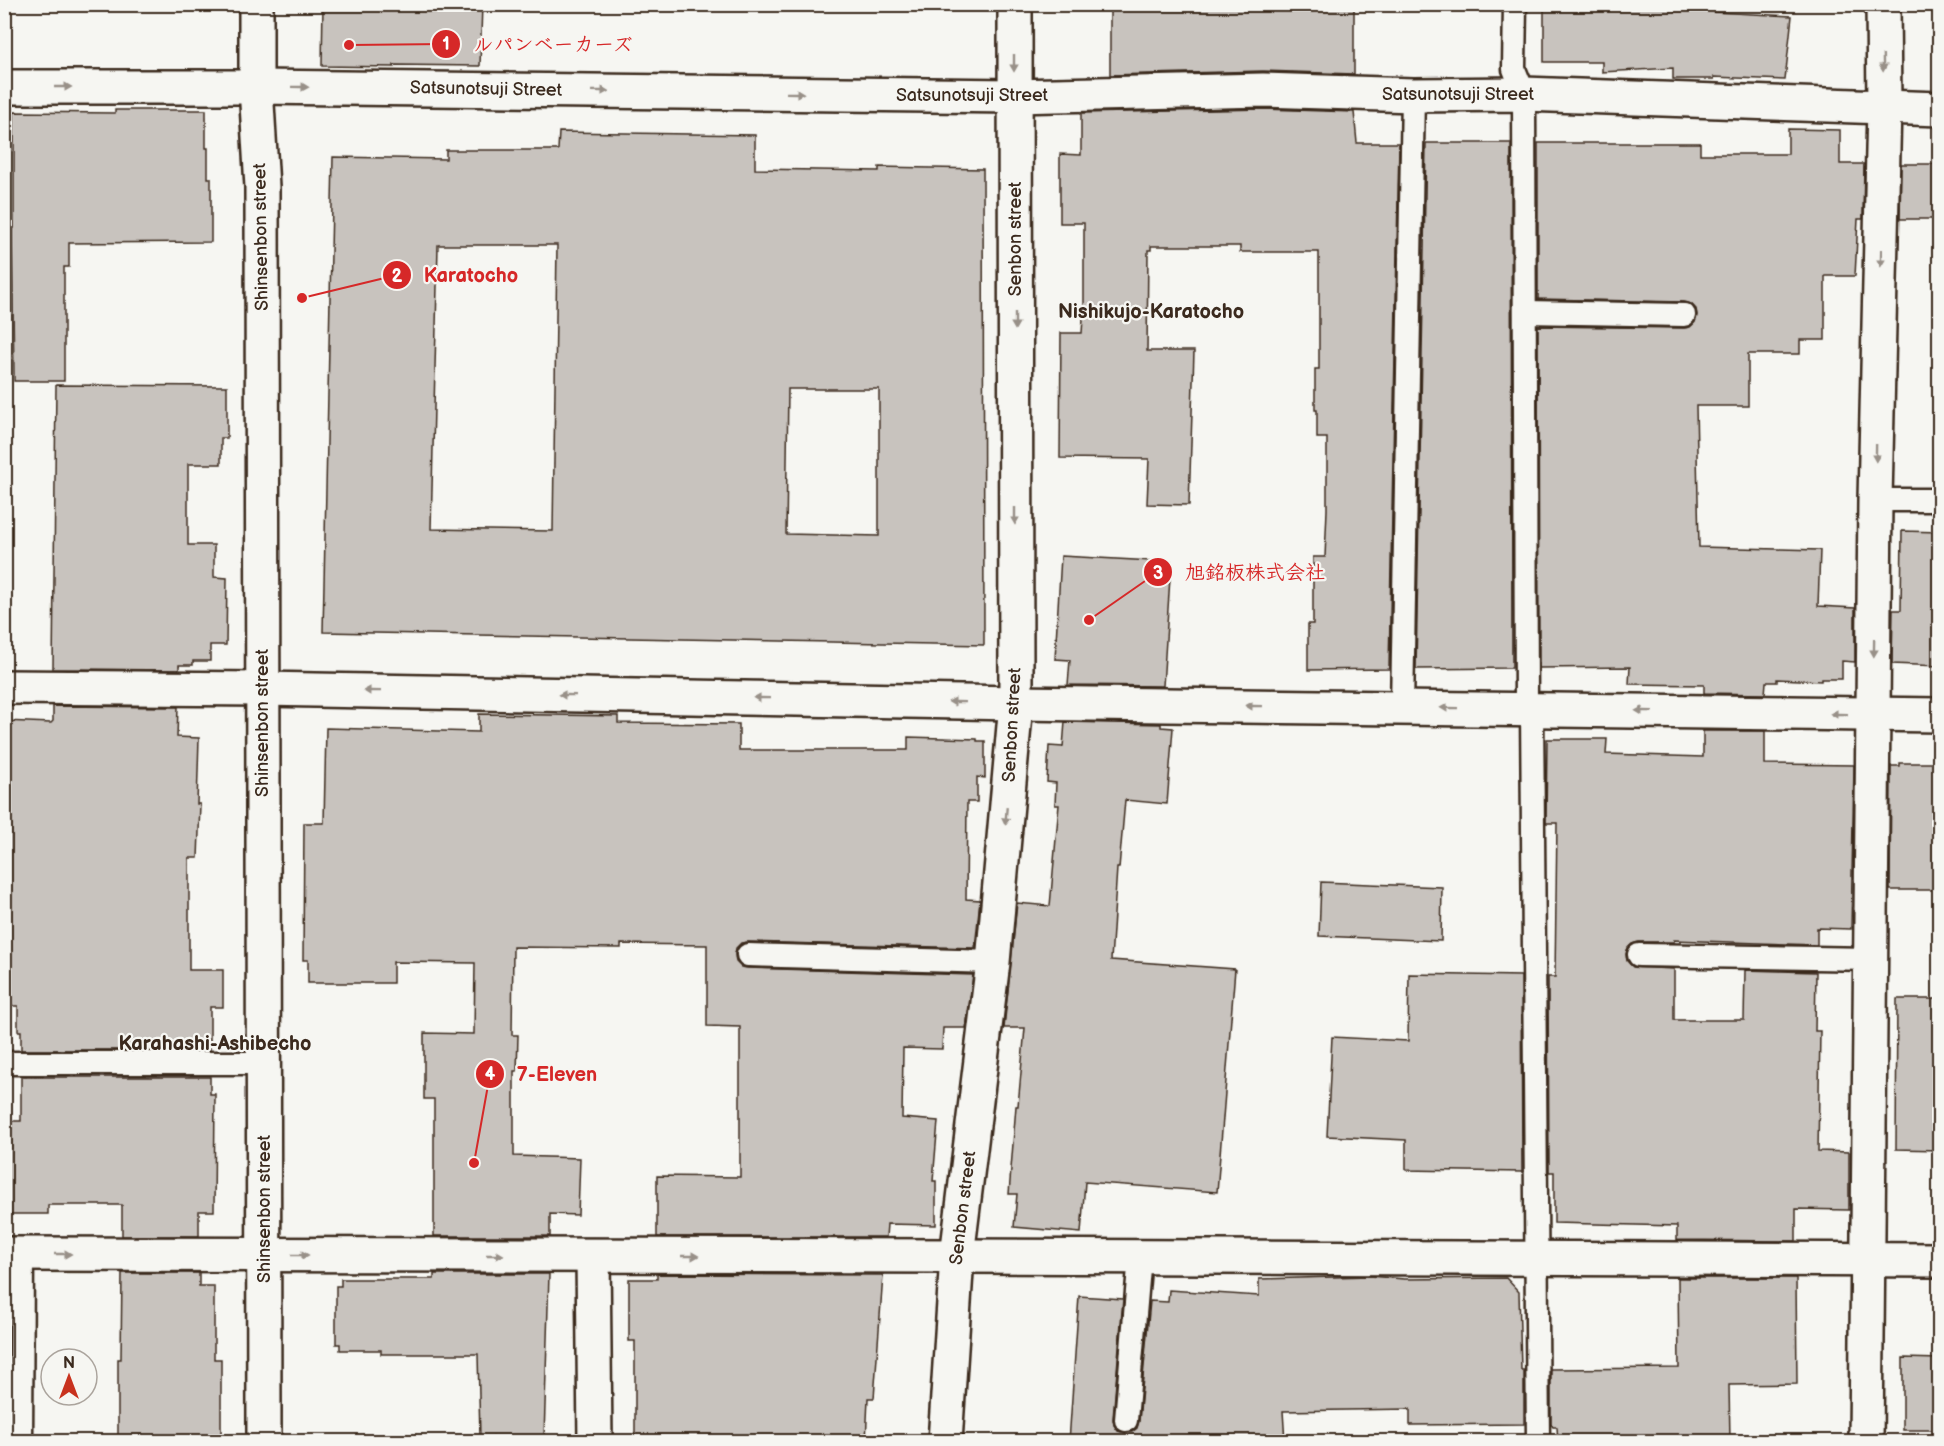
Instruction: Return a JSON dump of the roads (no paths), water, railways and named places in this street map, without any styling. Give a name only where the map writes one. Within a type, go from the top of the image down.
[{"type":"street","name":"Shinsenbon street","points":[[256,4],[256,87],[262,188],[264,1442]]},
{"type":"street","name":"Senbon street","points":[[945,1442],[957,1256],[993,962],[1016,703],[1015,4]]},
{"type":"street","points":[[1866,1442],[1875,500],[1884,106],[1883,4]]},
{"type":"street","name":"Satsunotsuji Street","points":[[4,87],[256,87],[1014,96],[1263,90],[1413,95],[1524,94],[1940,109]]},
{"type":"street","points":[[4,687],[1940,715]]},
{"type":"street","points":[[13,1254],[1940,1260]]},
{"type":"street","points":[[593,1256],[595,1442]]},
{"type":"lane","points":[[1515,4],[1514,69],[1524,94],[1538,1442]]},
{"type":"lane","points":[[1402,708],[1413,95]]},
{"type":"lane","points":[[1526,312],[1684,315]]},
{"type":"lane","points":[[1875,500],[1940,500]]},
{"type":"lane","points":[[748,955],[993,962]]},
{"type":"lane","points":[[1639,955],[1871,958]]},
{"type":"lane","points":[[4,1063],[263,1063]]},
{"type":"lane","points":[[13,1254],[21,1442]]},
{"type":"lane","points":[[1126,1420],[1140,1257]]},
{"type":"place","name":"ルパンベーカーズ","points":[[349,45]]},
{"type":"place","name":"Karatocho","points":[[302,298]]},
{"type":"place","name":"旭銘板株式会社","points":[[1089,620]]},
{"type":"place","name":"7-Eleven","points":[[474,1163]]},
{"type":"district","name":"Nishikujo-Karatocho","points":[[1151,312]]},
{"type":"district","name":"Karahashi-Ashibecho","points":[[215,1044]]}]
